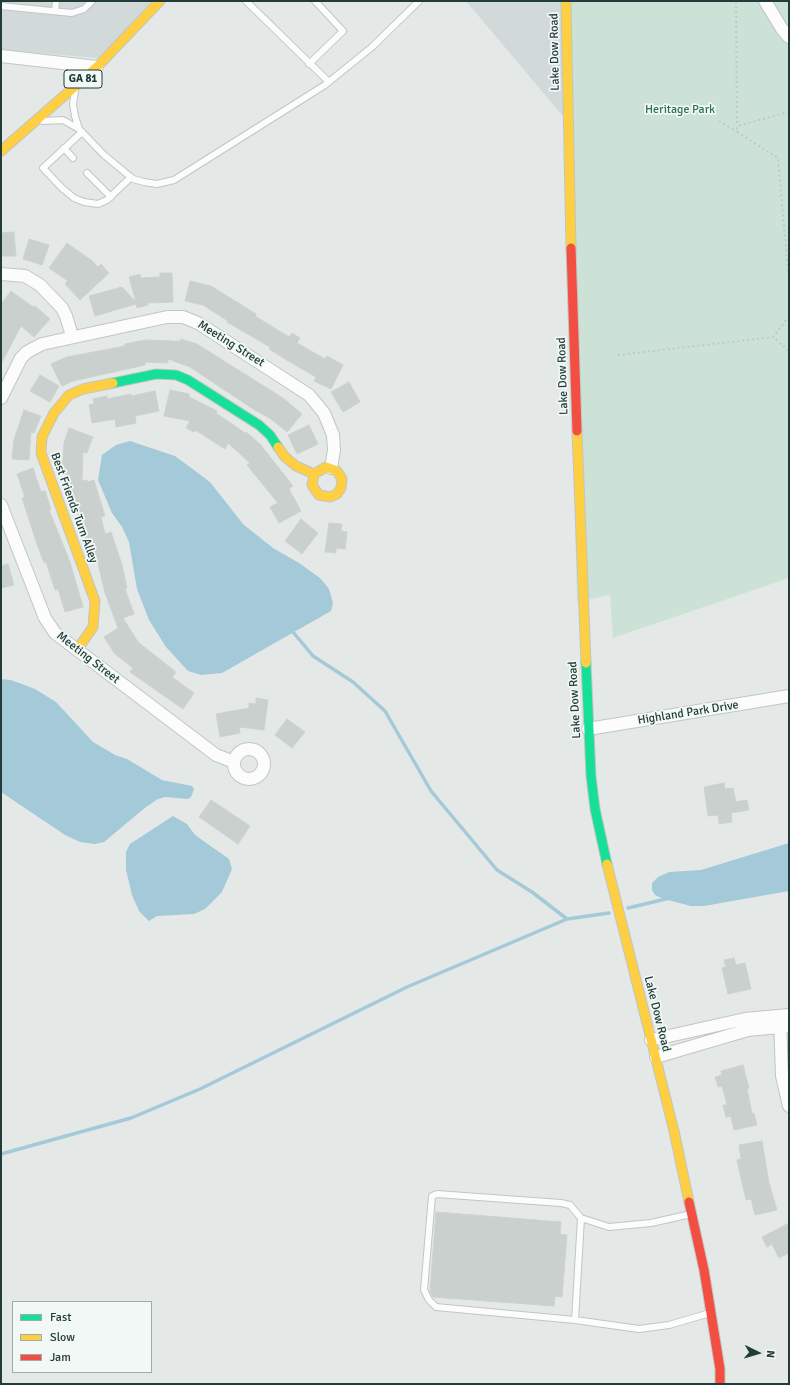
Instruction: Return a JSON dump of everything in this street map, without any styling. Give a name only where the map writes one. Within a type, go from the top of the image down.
[{"type":"street","name":"GA 81","points":[[1,151],[97,67],[160,1]]},
{"type":"street","name":"Lake Dow Road","points":[[566,1],[571,263],[588,729],[595,810],[656,1057],[692,1214],[711,1313],[720,1369],[720,1384]]},
{"type":"street","points":[[765,1],[782,29],[789,37]]},
{"type":"street","points":[[1,56],[97,67]]},
{"type":"street","points":[[1,274],[25,276],[40,285],[62,308],[72,336]]},
{"type":"street","name":"Meeting Street","points":[[1,398],[4,384],[20,360],[28,352],[46,342],[170,316],[183,317],[195,321],[302,389],[312,398],[326,417],[332,435],[334,450],[331,468]]},
{"type":"street","name":"Best Friends Turn Alley","points":[[77,650],[93,627],[95,601],[41,453],[42,437],[59,405],[69,395],[83,388],[156,374],[176,375],[188,380],[259,425],[270,435],[290,462],[314,474]]},
{"type":"street","points":[[322,468],[331,468],[339,472],[342,481],[341,488],[333,496],[323,497],[315,492],[312,483],[314,474],[322,468]]},
{"type":"street","name":"Meeting Street","points":[[1,505],[45,618],[55,632],[216,755],[234,762]]},
{"type":"street","name":"Highland Park Drive","points":[[588,729],[789,696]]},
{"type":"street","points":[[651,1040],[738,1020],[785,1021]]},
{"type":"street","points":[[656,1057],[748,1030],[785,1021]]},
{"type":"street","points":[[785,1021],[782,1076],[789,1106]]},
{"type":"lane","points":[[55,11],[56,1]]},
{"type":"lane","points":[[1,6],[72,13],[84,9],[92,1]]},
{"type":"lane","points":[[246,1],[328,82]]},
{"type":"lane","points":[[309,64],[343,31],[315,1]]},
{"type":"lane","points":[[34,122],[63,120],[80,130],[104,155],[131,177],[144,182],[157,184],[174,180],[328,82],[372,47],[419,1]]},
{"type":"lane","points":[[76,85],[73,104],[80,130]]},
{"type":"lane","points":[[80,130],[43,168],[62,188],[74,198],[84,202],[98,204],[111,197],[131,177]]},
{"type":"lane","points":[[64,148],[73,158]]},
{"type":"lane","points":[[87,173],[111,197]]},
{"type":"lane","points":[[692,1214],[651,1223],[609,1227],[581,1218],[570,1205],[561,1203],[437,1194],[432,1196],[424,1290],[429,1300],[436,1307],[575,1320],[639,1329],[669,1325],[711,1313]]},
{"type":"lane","points":[[575,1320],[581,1218]]},
{"type":"path","points":[[736,1],[737,132]]},
{"type":"path","points":[[737,126],[789,112]]},
{"type":"path","points":[[719,121],[778,158],[789,283]]},
{"type":"path","points":[[773,337],[789,316]]},
{"type":"path","points":[[618,355],[773,337],[789,350]]},
{"type":"shaded area","points":[[1,1],[159,1],[98,58],[1,50]]},
{"type":"shaded area","points":[[466,1],[570,1],[572,127]]},
{"type":"green space","name":"Heritage Park","points":[[562,1],[789,1],[789,578],[613,638],[610,595],[577,602]]},
{"type":"water","points":[[130,441],[175,456],[210,482],[243,524],[273,548],[299,563],[320,578],[329,589],[333,603],[331,611],[222,673],[201,675],[188,671],[166,647],[149,620],[137,589],[129,542],[122,527],[112,513],[98,480],[102,455],[116,445]]},
{"type":"water","points":[[1,679],[11,680],[35,689],[56,702],[93,742],[115,755],[127,759],[162,780],[192,786],[194,789],[191,797],[188,799],[165,797],[158,799],[146,807],[104,842],[95,844],[80,842],[65,835],[1,792]]},
{"type":"water","points":[[173,816],[187,824],[195,835],[229,859],[232,869],[222,892],[205,909],[194,914],[157,916],[149,921],[139,911],[132,895],[126,870],[126,852],[130,844]]},
{"type":"water","points":[[789,843],[789,891],[704,906],[691,906],[664,899],[655,895],[652,890],[652,883],[658,877],[669,872],[701,870]]},
{"type":"building","points":[[14,232],[16,256],[1,256],[1,233]]},
{"type":"building","points":[[29,239],[49,245],[42,265],[23,259]]},
{"type":"building","points":[[67,243],[91,260],[98,267],[101,264],[109,273],[80,300],[65,284],[68,281],[49,268]]},
{"type":"building","points":[[160,273],[172,273],[173,302],[147,303],[148,305],[137,308],[136,304],[95,316],[89,296],[122,287],[136,302],[129,277],[140,274],[141,278],[160,277]]},
{"type":"building","points":[[190,281],[211,286],[289,337],[292,333],[300,338],[297,343],[325,359],[327,356],[343,365],[331,389],[314,381],[316,377],[269,349],[270,347],[227,322],[228,321],[203,305],[185,301]]},
{"type":"building","points":[[11,291],[33,307],[35,306],[50,319],[34,337],[21,326],[1,364],[1,304]]},
{"type":"building","points":[[181,339],[197,344],[283,398],[302,414],[287,432],[271,419],[253,409],[190,367],[168,359],[168,363],[145,362],[145,365],[73,381],[62,386],[51,364],[67,357],[125,346],[125,344],[145,340],[174,342],[181,341]]},
{"type":"building","points":[[40,375],[59,386],[50,402],[30,391]]},
{"type":"building","points":[[349,382],[360,402],[343,412],[331,392]]},
{"type":"building","points":[[170,390],[189,394],[189,397],[217,411],[216,413],[245,433],[246,432],[260,444],[293,486],[289,489],[301,511],[279,523],[270,507],[278,503],[247,465],[250,463],[228,443],[225,449],[195,430],[194,432],[186,428],[190,421],[164,416]]},
{"type":"building","points":[[155,391],[159,411],[135,416],[136,423],[116,427],[115,419],[92,423],[89,405],[94,404],[93,399],[107,396],[107,399],[131,394],[131,396]]},
{"type":"building","points":[[24,410],[41,416],[34,433],[31,432],[29,460],[12,459],[14,440]]},
{"type":"building","points":[[309,425],[318,444],[297,454],[288,435]]},
{"type":"building","points":[[69,428],[93,437],[87,453],[83,452],[82,481],[87,480],[87,482],[94,480],[105,516],[101,517],[105,534],[111,532],[122,565],[127,588],[125,589],[134,614],[123,618],[138,642],[176,672],[172,677],[194,693],[183,709],[130,672],[133,668],[115,654],[104,637],[118,628],[105,593],[97,559],[93,561],[65,475],[62,474],[64,443]]},
{"type":"building","points":[[33,468],[41,492],[45,491],[51,510],[49,510],[70,562],[83,607],[65,612],[58,589],[55,590],[46,562],[44,563],[37,544],[22,498],[25,497],[17,474]]},
{"type":"building","points":[[301,519],[318,533],[302,554],[285,541]]},
{"type":"building","points":[[329,523],[342,524],[341,531],[347,532],[345,549],[336,548],[336,553],[325,552]]},
{"type":"building","points":[[8,564],[14,585],[1,588],[1,566]]},
{"type":"building","points":[[256,698],[268,700],[264,730],[239,727],[240,733],[220,737],[216,714],[249,708],[249,703],[256,704]]},
{"type":"building","points":[[287,719],[305,732],[292,748],[275,735]]},
{"type":"building","points":[[724,783],[725,789],[733,788],[736,802],[747,800],[749,810],[731,813],[732,822],[719,824],[718,815],[708,816],[704,787]]},
{"type":"building","points":[[211,800],[250,826],[238,844],[199,817]]},
{"type":"building","points":[[734,958],[736,965],[745,963],[751,989],[728,994],[722,968],[726,967],[724,960]]},
{"type":"building","points":[[743,1065],[749,1088],[747,1089],[752,1114],[754,1113],[757,1125],[734,1130],[731,1116],[726,1117],[723,1105],[727,1105],[722,1086],[718,1087],[715,1077],[722,1075],[721,1071]]},
{"type":"building","points":[[762,1141],[769,1183],[777,1210],[755,1215],[751,1199],[746,1200],[737,1160],[741,1159],[739,1145]]},
{"type":"building","points":[[436,1212],[561,1222],[560,1234],[567,1235],[562,1297],[555,1296],[554,1306],[433,1297],[430,1292]]},
{"type":"building","points":[[789,1223],[789,1253],[779,1258],[772,1244],[767,1247],[762,1237]]},
{"type":"waterway","points":[[293,632],[313,656],[353,682],[385,711],[431,791],[497,870],[532,892],[567,919]]},
{"type":"waterway","points":[[628,908],[670,898]]},
{"type":"waterway","points":[[1,1154],[131,1118],[200,1089],[407,987],[567,919],[609,913]]},
{"type":"traffic: fast","points":[[113,383],[156,374],[176,375],[188,380],[259,425],[270,435],[278,447]]},
{"type":"traffic: fast","points":[[586,663],[591,776],[595,809],[607,864]]},
{"type":"traffic: slow","points":[[1,151],[97,67],[160,1]]},
{"type":"traffic: slow","points":[[566,1],[571,248]]},
{"type":"traffic: slow","points":[[77,650],[93,627],[95,601],[41,453],[42,437],[54,413],[69,395],[83,389],[113,383]]},
{"type":"traffic: slow","points":[[577,431],[586,663]]},
{"type":"traffic: slow","points":[[278,447],[285,457],[296,466],[314,474],[326,467],[337,471],[342,479],[341,488],[337,494],[330,497],[319,495],[312,485],[314,474]]},
{"type":"traffic: slow","points":[[607,864],[674,1131],[689,1202]]},
{"type":"traffic: jam","points":[[571,248],[577,431]]},
{"type":"traffic: jam","points":[[689,1202],[704,1270],[720,1369],[720,1384]]}]
